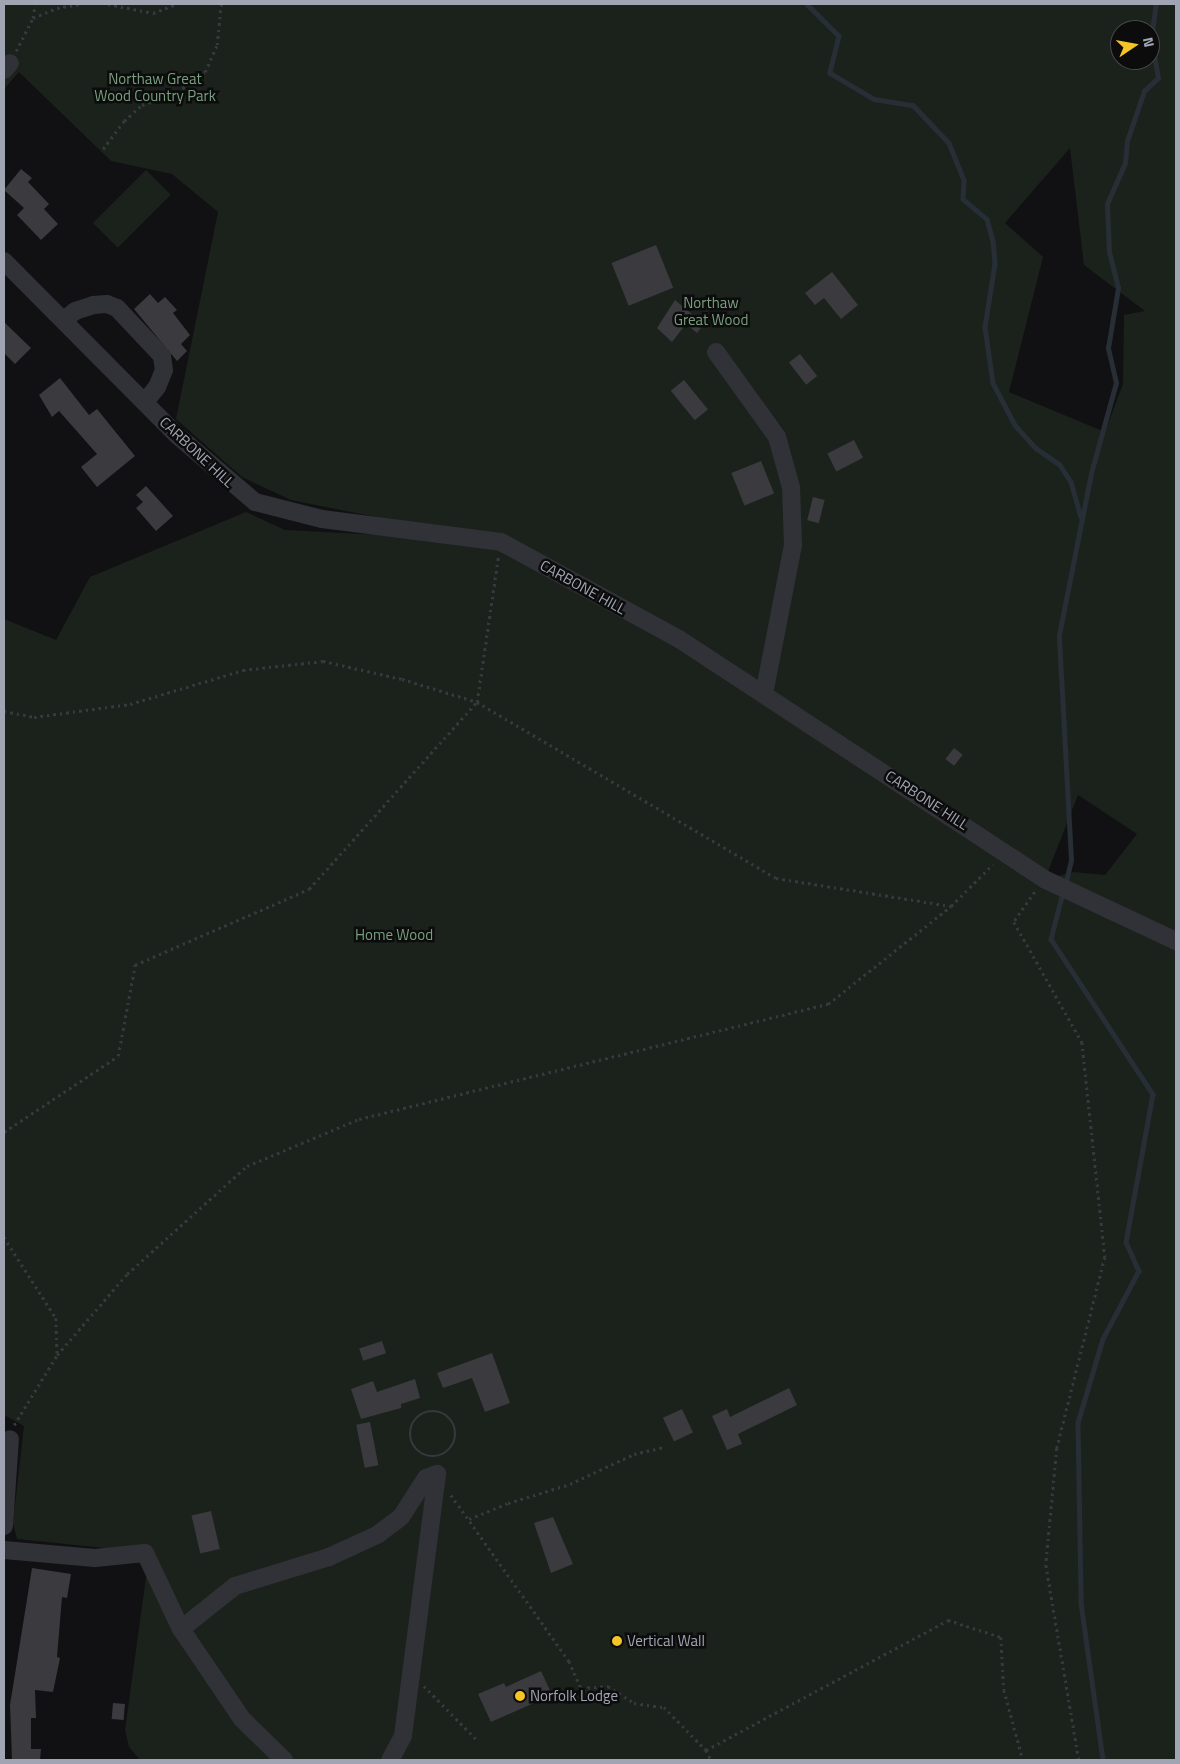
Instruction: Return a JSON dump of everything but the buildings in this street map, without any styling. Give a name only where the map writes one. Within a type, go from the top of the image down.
[{"type":"street","name":"CARBONE HILL","points":[[4,261],[144,402],[221,476],[255,502],[322,519],[501,542],[679,639],[1050,882],[1075,892],[1176,941]]},
{"type":"street","points":[[64,320],[75,312],[93,305],[106,304],[117,308],[162,356],[164,370],[157,388],[144,402]]},
{"type":"street","points":[[716,352],[777,437],[790,487],[793,545],[764,694]]},
{"type":"street","points":[[4,1526],[10,1439]]},
{"type":"street","points":[[180,1629],[235,1586],[329,1556],[377,1535],[401,1517],[435,1466]]},
{"type":"street","points":[[390,1760],[403,1736],[435,1466]]},
{"type":"street","points":[[4,1550],[95,1558],[145,1553],[180,1629],[242,1719],[284,1760]]},
{"type":"path","points":[[7,67],[33,18],[36,4]]},
{"type":"path","points":[[33,18],[57,8],[79,4]]},
{"type":"path","points":[[108,4],[153,13],[177,4]]},
{"type":"path","points":[[103,149],[124,121],[142,105],[177,92],[205,72],[217,45],[222,4]]},
{"type":"path","points":[[4,1132],[118,1056],[135,965],[310,889],[477,702],[501,542]]},
{"type":"path","points":[[4,711],[34,717],[130,704],[243,670],[323,661],[402,679],[477,702],[776,878],[952,906]]},
{"type":"path","points":[[10,1439],[16,1420],[58,1355],[128,1274],[247,1166],[359,1119],[828,1004],[952,906],[1006,852]]},
{"type":"path","points":[[1050,882],[1014,922],[1082,1042],[1105,1257],[1057,1448],[1046,1565],[1079,1760]]},
{"type":"path","points":[[4,1237],[56,1318],[58,1355]]},
{"type":"path","points":[[435,1466],[451,1449],[457,1435],[455,1425],[447,1414],[431,1410],[414,1420],[410,1433],[416,1450],[435,1466],[469,1520],[569,1661],[581,1688],[608,1686],[634,1703],[664,1707],[706,1750],[711,1760]]},
{"type":"path","points":[[469,1520],[508,1503],[570,1484],[634,1454],[664,1447]]},
{"type":"path","points":[[706,1750],[948,1620],[1001,1637],[1004,1690],[1023,1760]]},
{"type":"path","points":[[411,1672],[477,1740]]},
{"type":"green space","points":[[4,4],[1176,4],[1176,1760],[140,1760],[129,1747],[125,1730],[148,1563],[105,1548],[17,1539],[13,1523],[24,1426],[4,1415],[4,619],[56,640],[90,577],[246,512],[285,530],[496,541],[291,500],[242,477],[176,419],[218,212],[172,174],[111,161],[19,72],[4,89]],"holes":[[[1070,148],[1084,265],[1145,311],[1124,315],[1123,384],[1105,432],[1009,392],[1043,257],[1005,223]],[[1078,795],[1137,834],[1105,875],[1074,872],[1045,879]]]},
{"type":"green space","points":[[146,170],[171,195],[118,248],[93,223]]},
{"type":"waterway","points":[[807,4],[839,36],[830,73],[874,99],[913,105],[949,143],[964,180],[963,199],[987,219],[993,241],[995,264],[985,327],[993,383],[1015,425],[1036,448],[1060,465],[1071,482],[1081,517]]},
{"type":"waterway","points":[[1065,886],[1071,860],[1059,635],[1091,473],[1116,383],[1108,348],[1118,288],[1109,252],[1107,204],[1125,163],[1127,141],[1144,91],[1158,78],[1151,38],[1156,4]]},
{"type":"waterway","points":[[1063,893],[1051,939],[1153,1094],[1126,1242],[1139,1271],[1103,1339],[1078,1423],[1081,1603],[1103,1760]]},
{"type":"place","name":"Vertical Wall","points":[[617,1641]]},
{"type":"place","name":"Norfolk Lodge","points":[[520,1696]]},
{"type":"park label","name":"Northaw Great Wood Country Park","points":[[155,86]]},
{"type":"park label","name":"Northaw Great Wood","points":[[711,310]]},
{"type":"park label","name":"Home Wood","points":[[394,935]]}]
